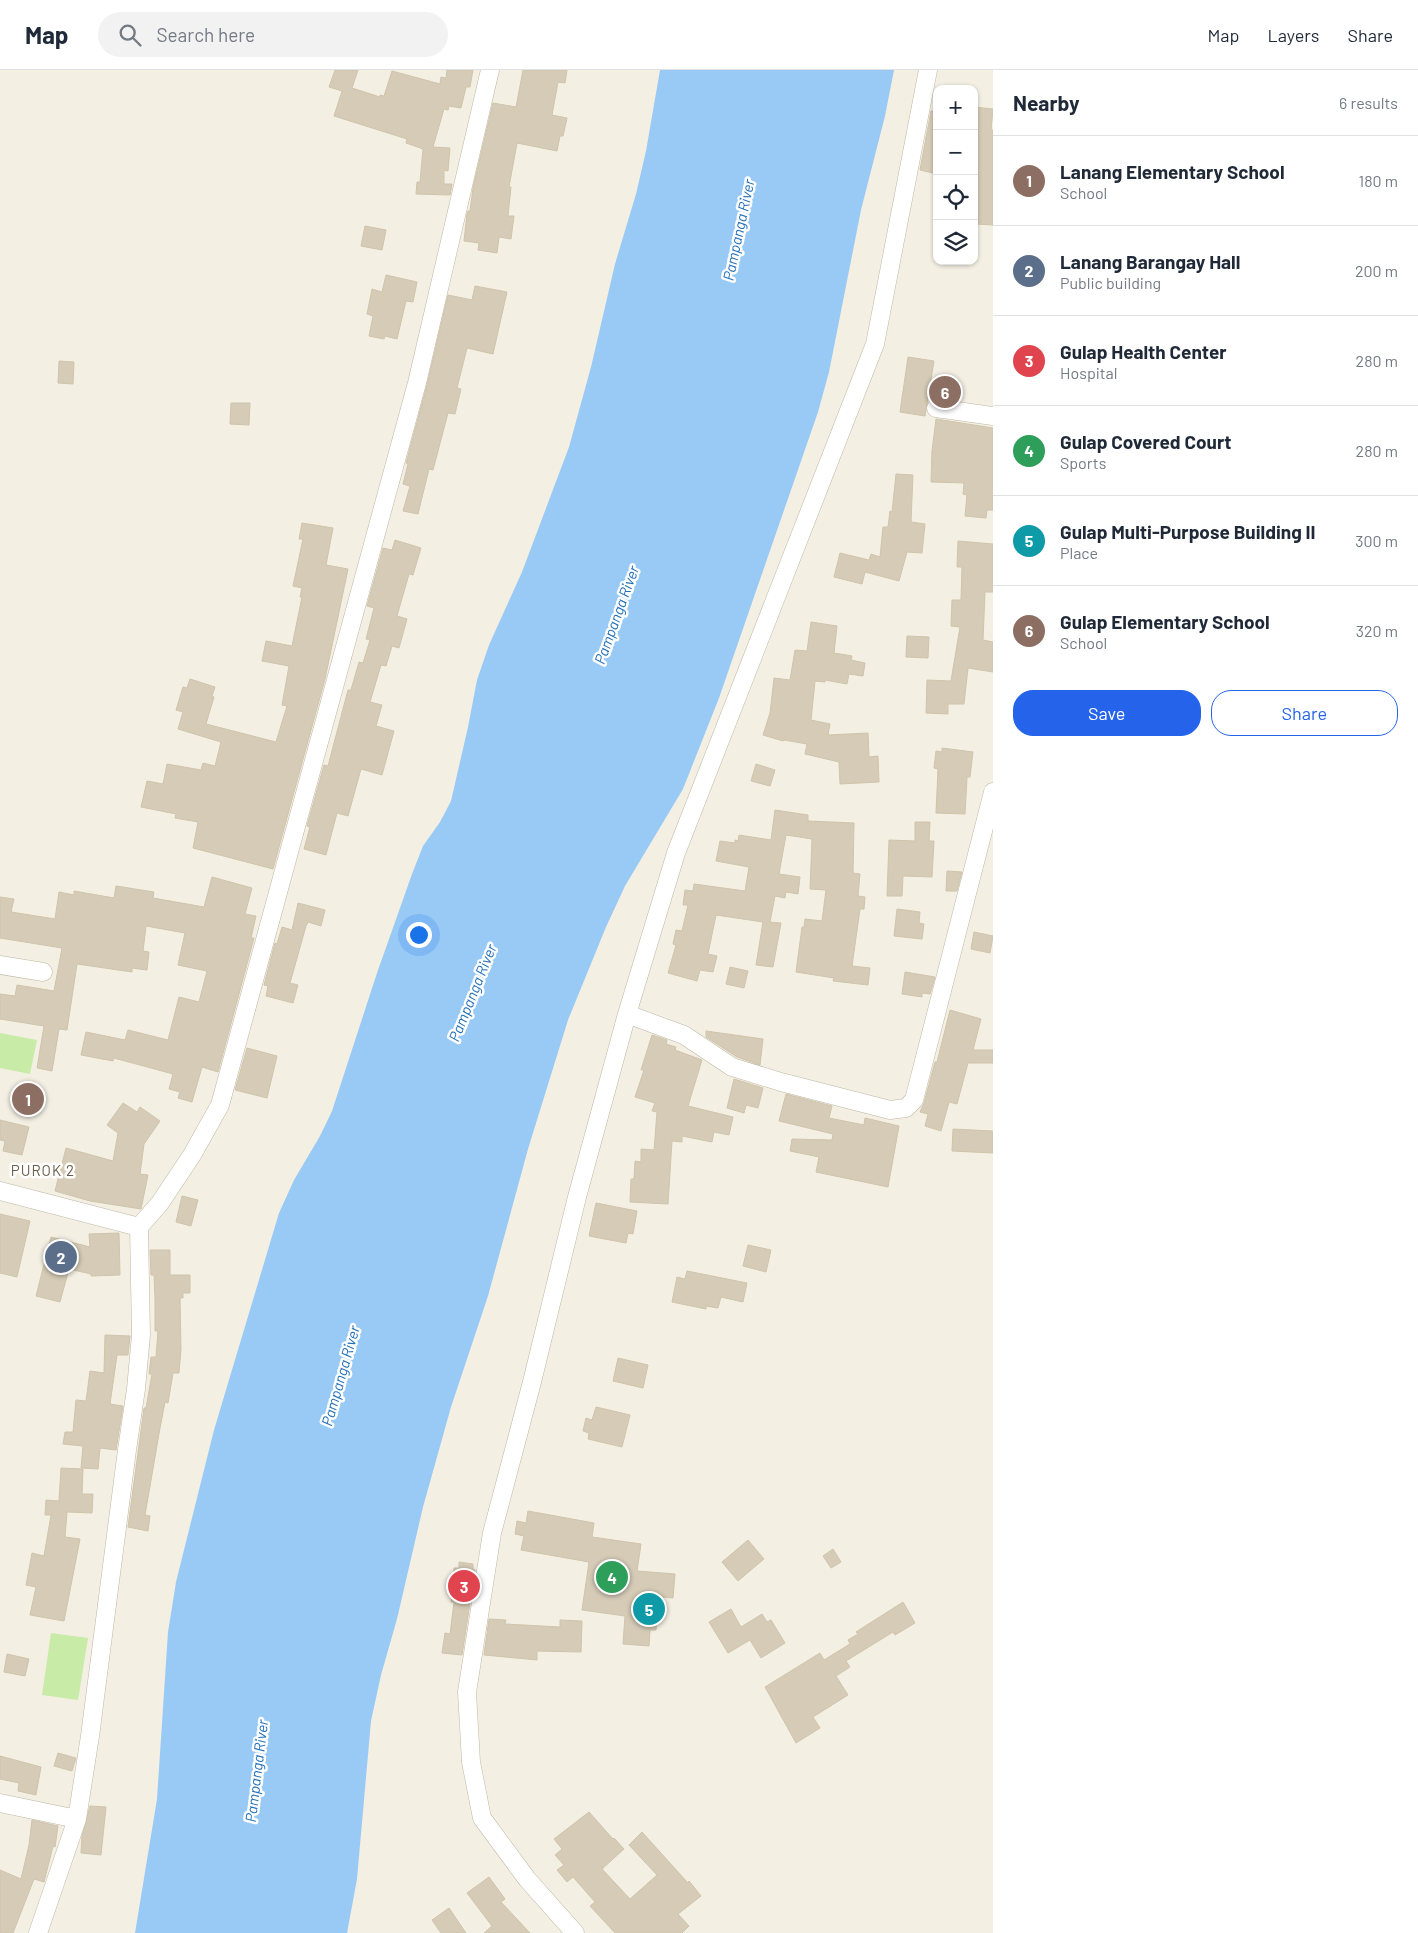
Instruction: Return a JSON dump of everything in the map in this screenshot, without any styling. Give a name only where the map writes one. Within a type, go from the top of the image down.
[{"type":"street","points":[[38,1933],[78,1819],[90,1736],[126,1450],[136,1389],[141,1335],[139,1227],[160,1203],[192,1154],[220,1104],[417,383],[490,70]]},
{"type":"street","points":[[575,1933],[526,1879],[482,1818],[471,1762],[467,1692],[492,1533],[532,1382],[577,1197],[627,1014],[676,853],[875,344],[928,70]]},
{"type":"street","points":[[936,408],[993,416]]},
{"type":"street","points":[[627,1014],[684,1035],[732,1068],[890,1110],[906,1108],[914,1100],[993,792]]},
{"type":"street","points":[[0,965],[43,972]]},
{"type":"street","points":[[0,1191],[139,1227]]},
{"type":"street","points":[[0,1803],[78,1819]]},
{"type":"green space","points":[[0,1033],[37,1040],[30,1074],[0,1068]]},
{"type":"green space","points":[[51,1633],[88,1638],[78,1700],[42,1695]]},
{"type":"water","name":"Pampanga River","points":[[660,70],[894,70],[885,116],[861,210],[829,372],[818,412],[719,698],[683,789],[625,886],[606,927],[568,1020],[528,1149],[488,1296],[451,1407],[423,1507],[397,1619],[381,1675],[371,1721],[357,1879],[347,1933],[135,1933],[157,1799],[168,1632],[176,1582],[214,1430],[279,1213],[294,1180],[320,1136],[332,1111],[412,874],[423,846],[440,822],[451,801],[477,680],[489,645],[522,572],[569,447],[591,367],[615,264],[636,194],[646,151]]},
{"type":"building","points":[[335,70],[358,70],[352,88],[380,97],[380,95],[384,96],[392,71],[440,84],[441,77],[446,78],[447,70],[473,70],[470,87],[466,87],[461,108],[449,106],[448,110],[444,109],[433,147],[450,148],[448,171],[444,170],[444,184],[452,184],[450,195],[416,194],[417,182],[420,182],[423,149],[406,143],[407,139],[334,116],[342,91],[329,87]]},
{"type":"building","points":[[523,70],[567,70],[565,83],[558,82],[552,115],[567,118],[563,136],[560,136],[557,151],[517,143],[509,187],[511,187],[508,216],[514,216],[511,239],[499,237],[497,253],[478,250],[479,243],[464,241],[467,214],[470,211],[473,188],[493,103],[516,107]]},
{"type":"building","points":[[978,107],[993,109],[991,130],[993,130],[993,225],[978,224]]},
{"type":"building","points":[[931,111],[933,111],[933,173],[920,170]]},
{"type":"building","points":[[365,226],[386,230],[382,250],[361,246]]},
{"type":"building","points":[[386,275],[417,282],[413,302],[406,301],[397,339],[385,336],[384,339],[369,336],[373,316],[367,314],[372,289],[382,292]]},
{"type":"building","points":[[475,286],[507,292],[493,354],[467,348],[457,388],[461,389],[455,414],[448,413],[433,470],[429,469],[418,514],[403,511],[410,486],[403,484],[408,464],[406,463],[448,295],[472,300]]},
{"type":"building","points":[[908,357],[934,361],[925,416],[900,412]]},
{"type":"building","points":[[59,361],[74,362],[73,384],[58,383]]},
{"type":"building","points":[[231,403],[250,403],[249,425],[230,424]]},
{"type":"building","points":[[936,419],[993,428],[993,510],[987,510],[986,518],[965,516],[967,495],[963,494],[964,483],[931,482]]},
{"type":"building","points":[[896,474],[913,475],[911,522],[925,524],[922,553],[907,552],[899,581],[865,572],[862,584],[834,577],[840,553],[869,560],[871,554],[880,557],[883,527],[888,527],[890,511],[892,512]]},
{"type":"building","points":[[302,523],[333,528],[326,565],[348,569],[325,679],[273,869],[193,848],[198,822],[175,818],[176,814],[141,807],[147,781],[163,784],[167,764],[201,770],[203,763],[215,766],[221,742],[178,729],[183,712],[176,710],[183,687],[187,688],[190,679],[215,687],[206,724],[276,742],[287,706],[282,705],[289,666],[262,661],[266,641],[292,646],[302,597],[300,597],[302,588],[293,586],[303,539],[299,539]]},
{"type":"building","points":[[395,540],[421,548],[413,575],[409,574],[397,616],[407,619],[399,648],[392,646],[386,666],[381,665],[370,702],[382,705],[376,726],[394,731],[382,775],[361,769],[348,816],[337,813],[326,855],[304,849],[310,827],[307,826],[324,765],[328,766],[348,690],[351,690],[359,662],[363,663],[370,640],[366,639],[374,608],[367,606],[383,548],[392,550]]},
{"type":"building","points":[[958,541],[993,544],[993,592],[985,592],[983,640],[993,642],[993,672],[968,668],[964,704],[948,704],[948,714],[926,713],[927,680],[951,681],[960,627],[951,626],[952,600],[961,600],[962,567],[957,567]]},
{"type":"building","points":[[811,622],[837,626],[834,653],[852,656],[851,660],[865,663],[863,676],[849,674],[847,684],[825,680],[825,682],[815,681],[811,720],[830,724],[828,735],[868,733],[869,757],[878,756],[879,782],[840,784],[839,762],[805,754],[807,744],[783,741],[763,735],[770,713],[774,678],[790,680],[795,650],[807,651]]},
{"type":"building","points":[[907,636],[929,637],[928,658],[906,657]]},
{"type":"building","points":[[942,748],[973,752],[970,777],[967,777],[965,814],[936,813],[938,769],[934,768],[936,751],[942,752]]},
{"type":"building","points":[[756,764],[775,770],[770,786],[751,781]]},
{"type":"building","points":[[775,810],[808,815],[808,821],[854,823],[853,873],[860,874],[858,896],[865,897],[864,909],[860,909],[852,966],[870,968],[868,985],[833,981],[834,978],[796,972],[802,927],[804,927],[805,919],[822,921],[826,890],[810,889],[812,839],[786,835],[779,874],[800,877],[798,894],[786,892],[785,898],[775,896],[770,922],[781,923],[773,967],[756,965],[763,922],[716,915],[708,954],[717,956],[713,972],[700,970],[697,981],[668,973],[676,945],[673,944],[676,930],[682,931],[688,905],[683,905],[685,890],[693,891],[694,884],[745,891],[749,867],[716,861],[720,841],[735,843],[735,840],[738,841],[739,835],[771,840]]},
{"type":"building","points":[[915,822],[930,822],[929,841],[934,841],[932,877],[903,876],[902,896],[887,896],[889,840],[915,841]]},
{"type":"building","points":[[947,871],[962,872],[957,891],[946,891]]},
{"type":"building","points":[[212,877],[252,888],[245,914],[256,916],[251,938],[254,938],[218,1072],[202,1067],[192,1102],[178,1098],[180,1092],[169,1089],[173,1074],[114,1058],[113,1061],[81,1055],[86,1032],[125,1040],[128,1030],[168,1040],[179,997],[199,1002],[207,971],[178,965],[185,933],[146,926],[143,951],[149,952],[147,970],[132,968],[132,972],[77,964],[67,1030],[59,1029],[52,1071],[37,1068],[44,1026],[0,1019],[0,994],[15,996],[17,985],[54,991],[62,948],[0,938],[0,897],[14,899],[11,912],[55,919],[59,892],[74,895],[74,891],[114,898],[116,886],[154,892],[153,898],[204,907]]},
{"type":"building","points":[[298,903],[325,910],[321,926],[308,922],[306,926],[290,983],[298,985],[293,1003],[266,996],[268,986],[264,985],[275,943],[277,944],[282,927],[292,930]]},
{"type":"building","points":[[897,909],[920,912],[919,923],[924,924],[922,939],[894,936]]},
{"type":"building","points":[[974,932],[993,936],[990,953],[971,949]]},
{"type":"building","points":[[730,967],[748,971],[744,988],[726,984]]},
{"type":"building","points":[[905,972],[935,977],[930,994],[922,993],[922,997],[902,994]]},
{"type":"building","points":[[950,1010],[981,1019],[973,1050],[993,1050],[993,1063],[968,1063],[957,1104],[949,1102],[941,1131],[925,1126],[928,1114],[920,1112],[935,1062],[937,1062]]},
{"type":"building","points":[[706,1031],[763,1039],[760,1065],[737,1057],[706,1037]]},
{"type":"building","points":[[652,1035],[667,1040],[666,1044],[676,1047],[675,1050],[702,1060],[688,1106],[733,1117],[729,1135],[714,1132],[712,1142],[682,1136],[682,1142],[672,1141],[668,1204],[630,1202],[631,1179],[634,1179],[635,1161],[641,1162],[641,1149],[654,1150],[657,1112],[652,1111],[655,1103],[635,1097],[644,1070],[641,1070]]},
{"type":"building","points":[[247,1048],[277,1056],[267,1098],[235,1090]]},
{"type":"building","points":[[734,1079],[763,1088],[758,1108],[746,1105],[744,1113],[727,1108]]},
{"type":"building","points":[[786,1094],[832,1106],[829,1118],[864,1125],[865,1118],[899,1126],[888,1187],[816,1172],[819,1157],[790,1151],[792,1139],[832,1140],[833,1134],[779,1121]]},
{"type":"building","points":[[123,1103],[137,1112],[140,1107],[160,1121],[144,1144],[140,1174],[148,1175],[141,1209],[90,1201],[55,1191],[66,1148],[113,1161],[118,1133],[107,1125]]},
{"type":"building","points":[[0,1120],[29,1127],[22,1155],[3,1151],[5,1141],[0,1140]]},
{"type":"building","points":[[953,1129],[993,1131],[993,1153],[952,1151]]},
{"type":"building","points":[[182,1196],[198,1200],[191,1226],[176,1222]]},
{"type":"building","points":[[596,1203],[637,1211],[633,1234],[628,1233],[626,1243],[589,1236]]},
{"type":"building","points":[[0,1214],[30,1221],[17,1277],[0,1273]]},
{"type":"building","points":[[119,1233],[120,1275],[91,1276],[91,1274],[69,1269],[60,1302],[36,1296],[51,1237],[90,1247],[89,1234]]},
{"type":"building","points":[[748,1245],[771,1250],[766,1272],[743,1266]]},
{"type":"building","points":[[150,1250],[170,1250],[170,1275],[190,1275],[190,1293],[183,1293],[183,1298],[180,1298],[181,1349],[179,1373],[173,1373],[168,1403],[165,1402],[145,1515],[150,1516],[148,1531],[128,1527],[144,1408],[146,1408],[152,1374],[149,1374],[151,1357],[156,1357],[158,1331],[155,1331],[154,1275],[151,1275]]},
{"type":"building","points":[[687,1271],[747,1283],[743,1302],[721,1297],[718,1308],[706,1306],[706,1309],[672,1302],[677,1277],[685,1279]]},
{"type":"building","points":[[105,1335],[130,1336],[128,1355],[117,1355],[110,1404],[123,1406],[116,1450],[100,1448],[98,1469],[81,1468],[83,1446],[63,1444],[65,1432],[73,1432],[76,1400],[86,1401],[90,1371],[104,1373]]},
{"type":"building","points":[[618,1358],[648,1365],[643,1388],[613,1381]]},
{"type":"building","points":[[596,1407],[630,1415],[622,1447],[588,1439],[589,1433],[583,1431],[586,1418],[592,1420]]},
{"type":"building","points":[[61,1468],[83,1469],[82,1494],[93,1494],[92,1513],[67,1512],[65,1537],[80,1539],[64,1621],[30,1615],[36,1587],[26,1585],[32,1553],[44,1556],[51,1515],[45,1515],[46,1500],[59,1501]]},
{"type":"building","points":[[528,1511],[594,1523],[592,1537],[641,1544],[637,1571],[675,1574],[673,1598],[662,1597],[661,1617],[657,1616],[656,1630],[650,1630],[649,1646],[623,1644],[625,1616],[582,1610],[589,1562],[521,1550],[524,1536],[515,1534],[517,1521],[526,1523]]},
{"type":"building","points":[[748,1540],[764,1559],[738,1581],[722,1562]]},
{"type":"building","points":[[833,1549],[841,1562],[831,1568],[823,1556]]},
{"type":"building","points":[[459,1562],[473,1564],[473,1569],[475,1570],[462,1655],[442,1653],[445,1633],[450,1634],[454,1602],[451,1602],[454,1568],[459,1568]]},
{"type":"building","points":[[903,1602],[915,1623],[895,1635],[893,1632],[846,1661],[850,1667],[836,1676],[848,1695],[813,1717],[820,1728],[796,1743],[765,1687],[820,1653],[824,1660],[850,1644],[848,1640],[858,1634],[856,1632]]},
{"type":"building","points":[[731,1609],[741,1627],[762,1614],[767,1622],[771,1620],[785,1643],[761,1658],[750,1640],[728,1653],[709,1622]]},
{"type":"building","points":[[489,1619],[506,1620],[505,1624],[560,1627],[560,1620],[582,1621],[581,1652],[537,1651],[537,1660],[484,1655]]},
{"type":"building","points":[[7,1654],[29,1659],[25,1676],[4,1672]]},
{"type":"building","points":[[58,1753],[76,1758],[72,1771],[54,1766]]},
{"type":"building","points":[[0,1756],[41,1767],[36,1795],[18,1791],[19,1783],[0,1779]]},
{"type":"building","points":[[90,1806],[106,1807],[101,1855],[81,1853],[82,1836]]},
{"type":"building","points":[[589,1812],[624,1849],[602,1869],[630,1899],[657,1875],[629,1845],[642,1832],[701,1896],[678,1914],[689,1926],[682,1933],[615,1933],[590,1906],[595,1902],[573,1877],[567,1882],[557,1870],[564,1865],[555,1855],[562,1849],[554,1839]]},
{"type":"building","points":[[32,1820],[58,1826],[55,1847],[53,1846],[44,1882],[34,1879],[13,1933],[0,1933],[0,1870],[21,1879],[29,1845]]},
{"type":"building","points":[[489,1877],[505,1899],[501,1902],[530,1933],[484,1933],[492,1926],[467,1893]]},
{"type":"building","points":[[449,1908],[466,1933],[441,1933],[432,1920]]},
{"type":"place","name":"Gulap Elementary School","points":[[945,392]]},
{"type":"place","name":"Lanang Elementary School","points":[[28,1099]]},
{"type":"place","name":"Lanang Barangay Hall","points":[[61,1257]]},
{"type":"place","name":"Gulap Covered Court","points":[[612,1577]]},
{"type":"place","name":"Gulap Health Center","points":[[464,1586]]},
{"type":"place","name":"Gulap Multi-Purpose Building II","points":[[649,1609]]},
{"type":"district","name":"PUROK 2","points":[[43,1171]]}]
